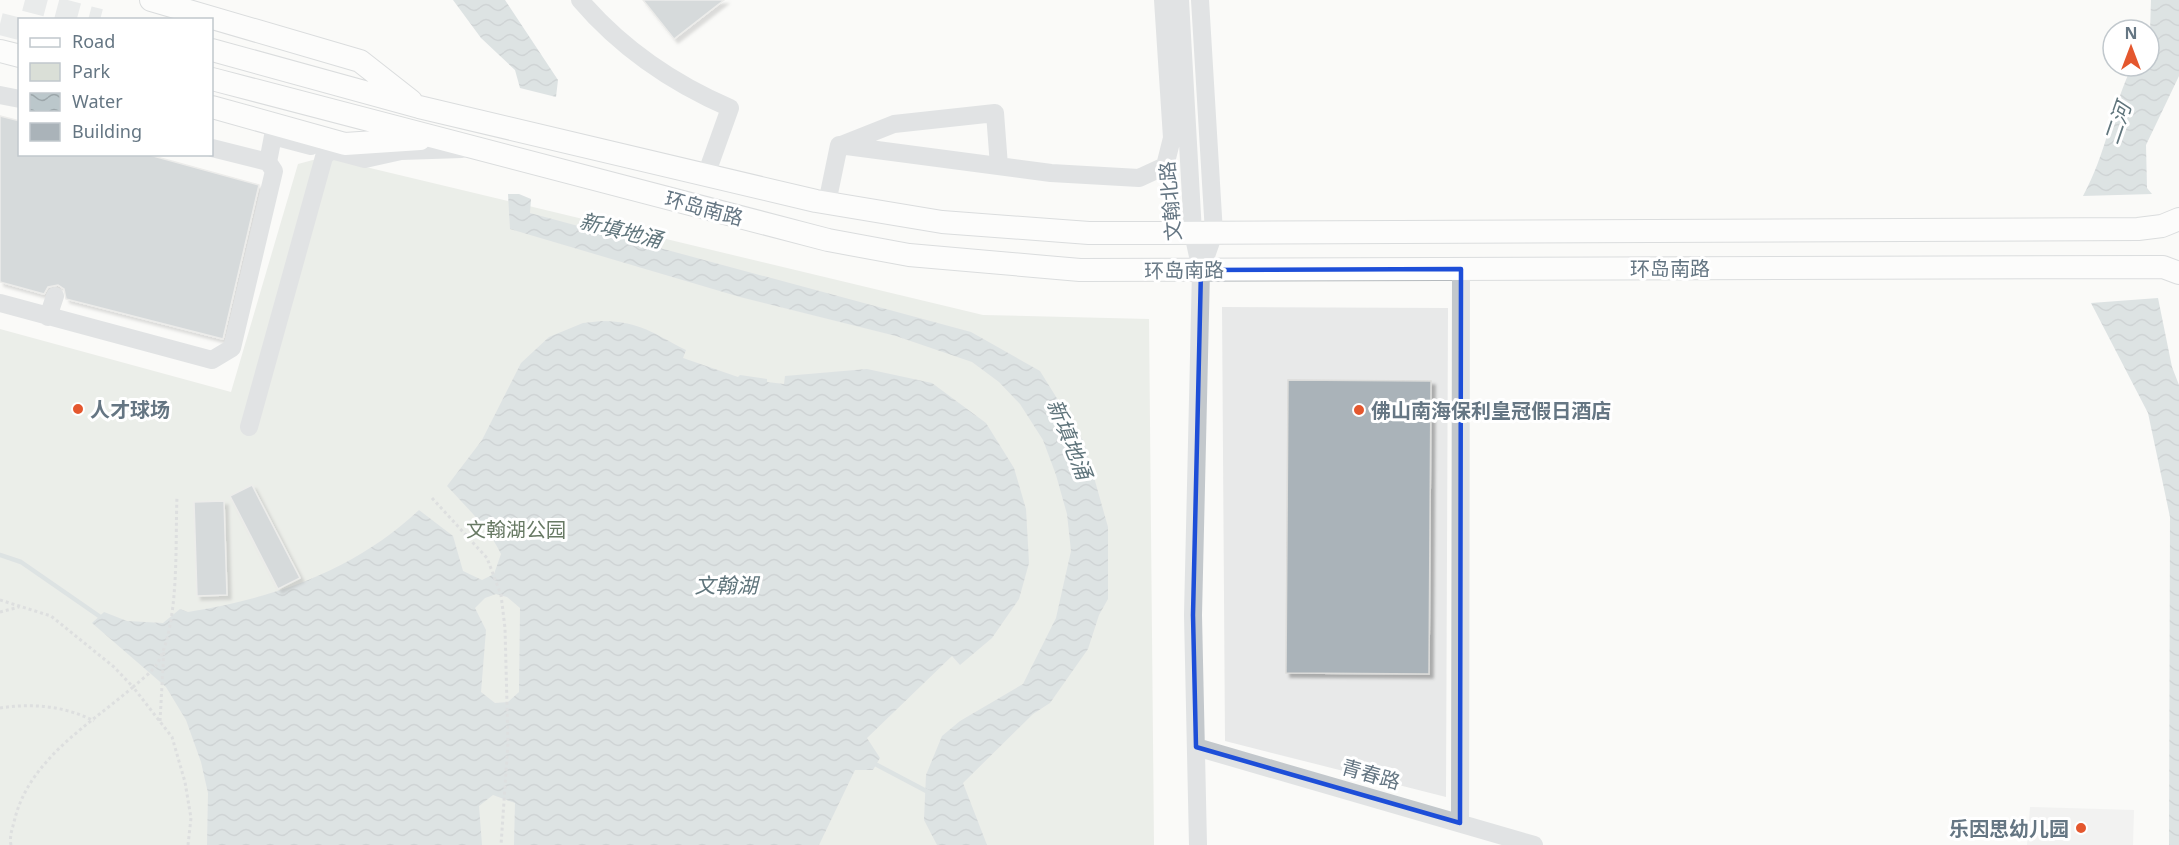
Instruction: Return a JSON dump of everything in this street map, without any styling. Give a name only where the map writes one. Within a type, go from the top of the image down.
[{"type":"main road","points":[[151,0],[212,18]]},
{"type":"main road","points":[[213,18],[360,62],[419,107]]},
{"type":"main road","name":"环岛南路","points":[[213,50],[419,107],[706,175],[827,203],[942,222],[1089,232],[1204,233],[2126,230],[2173,227]]},
{"type":"main road","points":[[0,51],[18,56]]},
{"type":"main road","name":"环岛南路","points":[[213,79],[482,148],[780,229],[909,255],[1080,270],[2174,266]]},
{"type":"main road","points":[[213,107],[345,144],[439,138]]},
{"type":"street","points":[[580,0],[605,29],[653,67],[699,94],[730,108],[706,175]]},
{"type":"street","points":[[839,145],[1051,173],[1139,178],[1165,166],[1172,138],[1162,0]]},
{"type":"street","name":"文翰北路","points":[[1180,0],[1204,233]]},
{"type":"street","name":"文翰北路","points":[[1198,845],[1193,615],[1201,270],[1204,233],[1200,0]]},
{"type":"street","points":[[0,95],[18,99]]},
{"type":"street","points":[[839,145],[894,124],[995,113],[999,166]]},
{"type":"street","points":[[268,162],[273,136],[365,159],[400,151],[482,148]]},
{"type":"street","points":[[827,203],[839,145]]},
{"type":"street","points":[[0,303],[212,360],[232,348],[274,171],[268,162],[213,148]]},
{"type":"street","points":[[249,427],[324,157],[331,150]]},
{"type":"street","points":[[1460,823],[1461,269]]},
{"type":"street","points":[[48,317],[55,296]]},
{"type":"street","name":"青春路","points":[[1196,747],[1534,845]]},
{"type":"path","points":[[160,721],[165,645],[173,603],[177,497]]},
{"type":"path","points":[[432,498],[487,558],[501,596],[505,628],[508,743],[501,845]]},
{"type":"path","points":[[0,600],[51,616],[114,667],[160,721],[172,737],[185,782],[190,818],[188,845]]},
{"type":"path","points":[[0,612],[21,607]]},
{"type":"path","points":[[11,845],[10,839],[18,806],[33,776],[50,757],[156,665],[165,645]]},
{"type":"path","points":[[0,708],[43,706],[77,712],[94,721]]},
{"type":"highlighted area","points":[[1461,269],[1460,823],[1196,747],[1193,615],[1201,270]]},
{"type":"shaded area","name":"佛山南海保利皇冠假日酒店","points":[[1222,307],[1448,308],[1446,797],[1225,741]]},
{"type":"shaded area","name":"乐因思幼儿园","points":[[2030,807],[2134,810],[2133,845],[2027,845]]},
{"type":"green space","name":"文翰湖公园","points":[[324,157],[983,315],[1149,319],[1154,845],[0,845],[0,329],[231,392],[298,164]]},
{"type":"water","points":[[453,0],[505,0],[558,80],[556,97],[520,88],[515,70],[481,38]]},
{"type":"water","name":"二河","points":[[2151,0],[2179,0],[2179,76],[2146,145],[2147,188],[2152,194],[2083,196],[2098,164],[2127,78],[2161,78],[2161,18],[2150,18]]},
{"type":"water","name":"新填地涌","points":[[508,194],[519,194],[531,199],[530,213],[971,332],[1040,371],[1084,442],[1108,527],[1108,599],[1099,615],[1088,649],[1050,703],[1033,714],[963,783],[987,845],[937,845],[924,820],[926,775],[942,736],[960,721],[1023,684],[1056,618],[1071,551],[1067,514],[1043,440],[1020,404],[999,382],[972,362],[896,336],[740,297],[510,229]]},
{"type":"water","points":[[2158,298],[2172,367],[2179,385],[2179,845],[2169,845],[2170,517],[2148,413],[2091,303]]},
{"type":"water","name":"文翰湖","points":[[602,321],[637,326],[686,350],[683,358],[738,377],[740,375],[767,379],[767,382],[784,384],[785,376],[867,369],[932,383],[986,423],[1014,468],[1026,509],[1029,563],[1019,599],[992,638],[960,665],[952,656],[867,738],[880,758],[873,770],[855,770],[819,845],[514,845],[515,803],[493,795],[479,806],[482,845],[207,845],[208,793],[201,762],[186,720],[166,687],[92,623],[104,612],[127,621],[163,623],[180,609],[188,612],[282,590],[311,579],[368,550],[419,510],[453,536],[463,571],[482,580],[494,574],[501,554],[496,544],[447,486],[482,440],[521,363],[549,337],[583,323]],"holes":[[[496,594],[507,597],[520,608],[519,692],[508,702],[495,703],[481,692],[486,630],[475,608],[485,598]]]},
{"type":"building","points":[[643,0],[724,0],[674,39]]},
{"type":"building","points":[[0,116],[18,120],[18,156],[153,156],[259,185],[223,339],[66,299],[64,289],[58,285],[48,287],[44,294],[0,282]]},
{"type":"building","points":[[1288,380],[1431,381],[1429,674],[1286,673]]},
{"type":"building","points":[[252,485],[300,578],[278,589],[230,496]]},
{"type":"building","points":[[224,501],[227,595],[197,596],[194,502]]},
{"type":"waterway","points":[[0,555],[21,562],[99,616]]},
{"type":"waterway","points":[[877,765],[930,793]]},
{"type":"tunnel","points":[[25,0],[92,18]]},
{"type":"tunnel","points":[[0,24],[18,28]]},
{"type":"place","name":"人才球场","points":[[78,409]]},
{"type":"place","name":"佛山南海保利皇冠假日酒店","points":[[1359,410]]},
{"type":"place","name":"乐因思幼儿园","points":[[2081,828]]}]
